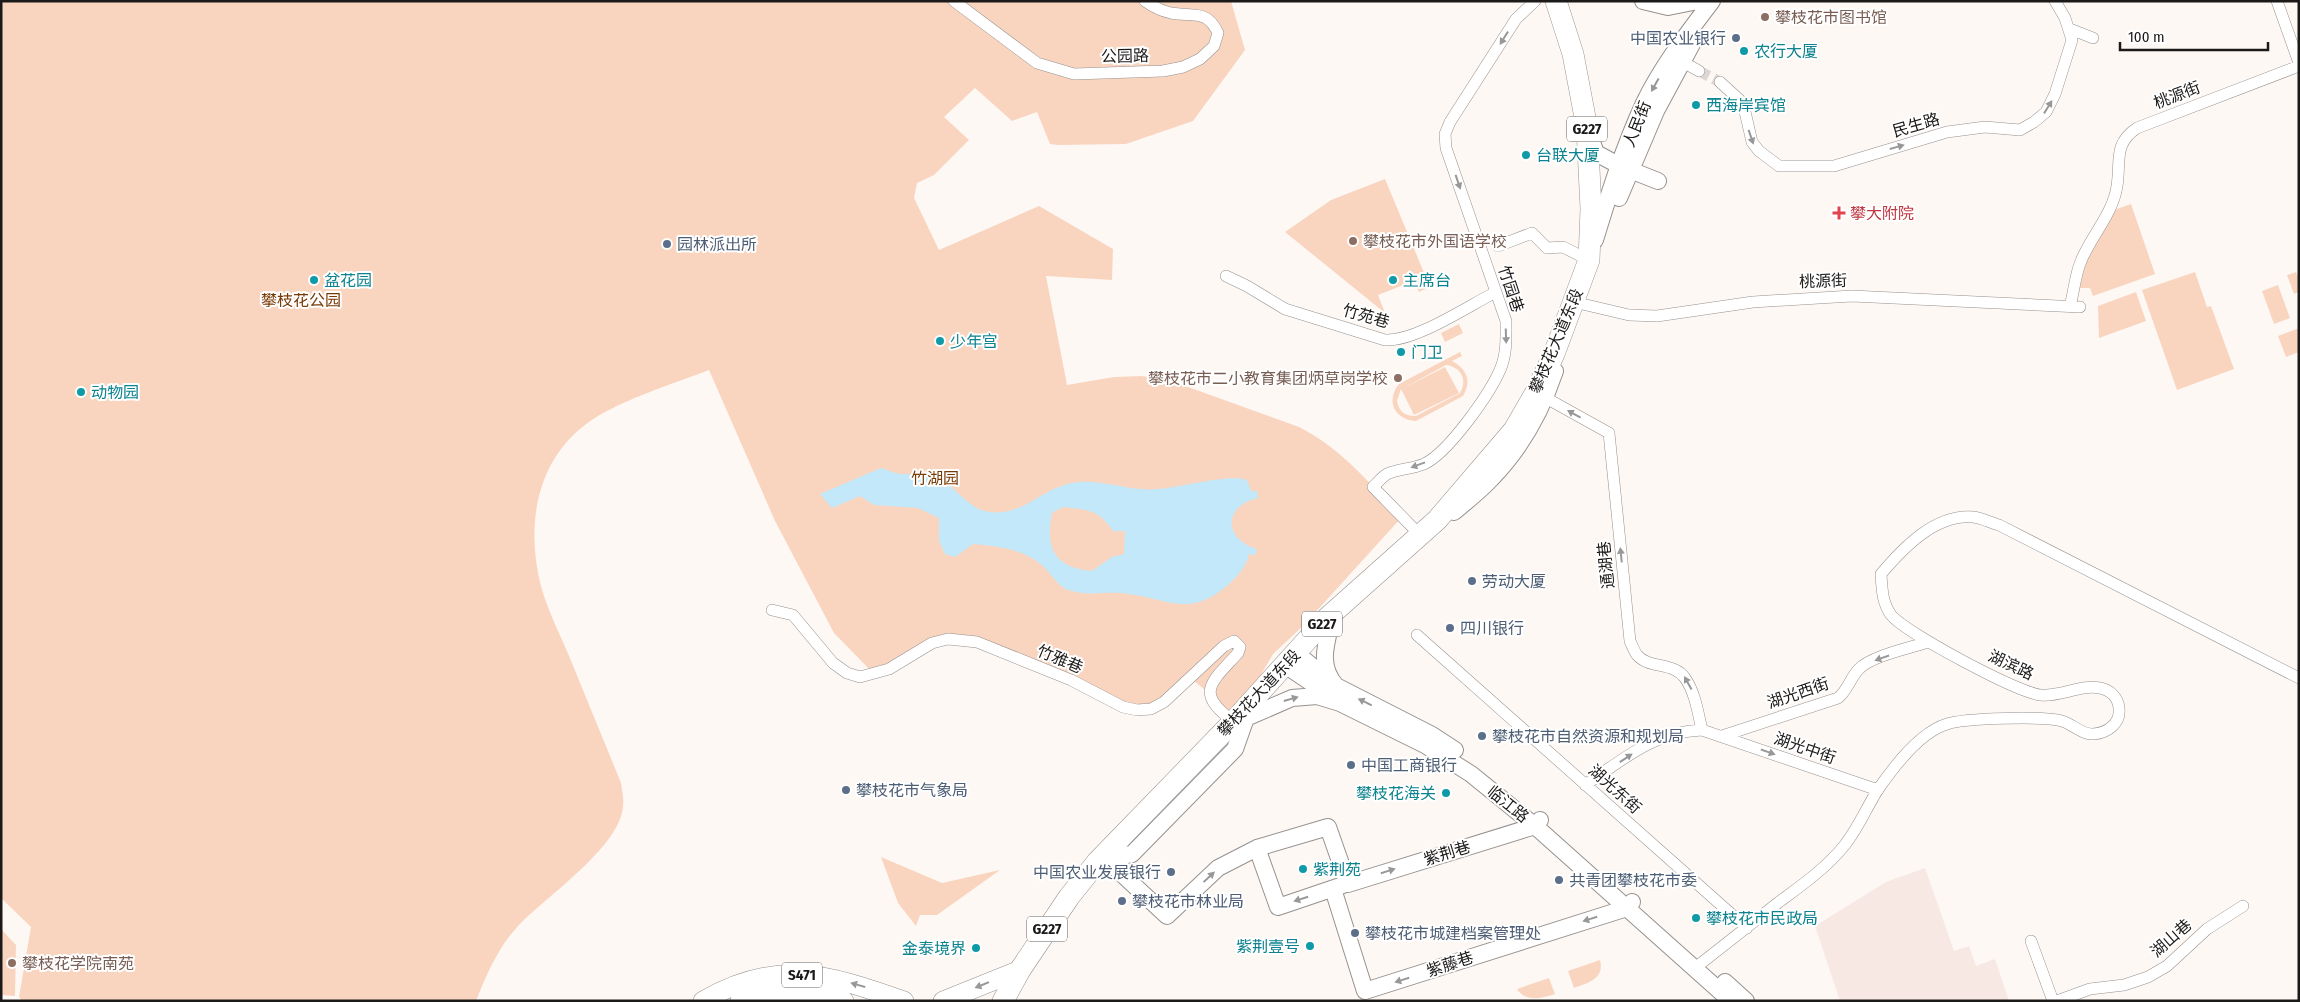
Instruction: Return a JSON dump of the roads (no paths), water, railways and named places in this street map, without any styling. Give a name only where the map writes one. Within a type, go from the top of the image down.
[{"type":"highway","name":"G227","points":[[1556,1],[1573,54],[1587,128],[1592,260]]},
{"type":"highway","name":"G227","points":[[1564,1],[1576,35],[1588,88],[1596,152],[1598,198],[1596,238],[1592,260]]},
{"type":"highway","name":"攀枝花大道东段","points":[[1018,1001],[1075,903],[1111,860],[1240,721],[1293,661],[1327,618],[1439,521],[1514,430],[1557,355],[1578,303],[1592,260]]},
{"type":"highway","name":"攀枝花大道东段","points":[[1557,355],[1592,260]]},
{"type":"highway","name":"攀枝花大道东段","points":[[1293,661],[1421,536]]},
{"type":"highway","name":"攀枝花大道东段","points":[[1003,1001],[1020,970],[1069,897],[1097,862],[1240,721]]},
{"type":"main road","points":[[944,1001],[1020,970]]},
{"type":"main road","name":"S471","points":[[703,1001],[723,989],[757,977],[794,974],[829,977],[904,1001]]},
{"type":"main road","name":"S471","points":[[740,1001],[762,994],[794,992],[844,1001]]},
{"type":"street","name":"公园路","points":[[954,1],[1037,63],[1074,74],[1163,71],[1183,68],[1200,59],[1214,46],[1218,33],[1212,21],[1201,15],[1169,13],[1145,1]]},
{"type":"street","name":"竹园巷","points":[[1421,536],[1373,487],[1386,474],[1424,464],[1437,455],[1468,420],[1485,396],[1500,370],[1507,345],[1506,321],[1446,148],[1445,134],[1450,122],[1516,19],[1535,1]]},
{"type":"street","points":[[1643,1],[1668,6],[1698,1]]},
{"type":"street","name":"人民街","points":[[1592,260],[1625,168],[1648,95],[1671,56],[1712,1]]},
{"type":"street","name":"人民街","points":[[1596,238],[1625,168],[1681,61],[1719,1]]},
{"type":"street","points":[[2055,1],[2070,29],[2093,38]]},
{"type":"street","name":"桃源街","points":[[1578,303],[1629,315],[1657,316],[1754,302],[1852,296],[2075,306],[2080,262],[2113,201],[2123,173],[2120,145],[2126,135],[2137,128],[2299,65],[2276,1]]},
{"type":"street","name":"民生路","points":[[1720,82],[1743,103],[1752,142],[1758,151],[1780,166],[1834,166],[1947,132],[1985,127],[2020,130],[2034,122],[2046,112],[2056,94],[2072,40],[2070,29]]},
{"type":"street","points":[[1681,61],[1699,72]]},
{"type":"street","points":[[1587,128],[1596,152],[1625,168],[1658,181]]},
{"type":"street","points":[[1496,242],[1498,246],[1532,233],[1547,248],[1563,247],[1592,260]]},
{"type":"street","name":"竹苑巷","points":[[1226,276],[1247,286],[1285,309],[1385,340],[1396,340],[1419,332],[1496,292]]},
{"type":"street","name":"G227","points":[[1439,521],[1492,478],[1523,439],[1546,398],[1557,355]]},
{"type":"street","name":"通湖巷","points":[[1546,398],[1610,433],[1630,640],[1637,654],[1649,663],[1671,668],[1684,676],[1692,691],[1702,730]]},
{"type":"street","name":"湖滨路","points":[[1699,965],[1827,866],[1846,844],[1878,790],[1928,732],[1947,723],[2045,718],[2062,721],[2090,735],[2104,733],[2114,725],[2120,714],[2118,701],[2112,693],[2101,688],[2089,687],[2058,695],[2040,695],[2020,690],[1903,627],[1890,614],[1882,597],[1881,574],[1902,550],[1924,532],[1954,518],[1974,517],[2008,530],[2299,678]]},
{"type":"street","name":"竹雅巷","points":[[772,610],[792,615],[833,663],[847,673],[860,677],[889,669],[932,643],[948,639],[963,640],[977,642],[1071,680],[1123,707],[1137,710],[1151,709],[1164,702],[1224,646],[1234,641],[1240,647],[1238,653],[1210,684],[1209,693],[1212,700],[1240,721]]},
{"type":"street","points":[[1331,623],[1324,658],[1329,678],[1336,686]]},
{"type":"street","name":"湖光东街","points":[[1417,635],[1747,928]]},
{"type":"street","name":"湖光西街","points":[[1722,736],[1838,698],[1844,693],[1860,668],[1870,662],[1928,642]]},
{"type":"street","points":[[1293,661],[1340,703]]},
{"type":"street","name":"临江路","points":[[1293,661],[1455,750],[1539,822],[1699,965],[1724,994],[1746,1001]]},
{"type":"street","name":"临江路","points":[[1240,721],[1280,702],[1305,696],[1317,696],[1340,703],[1398,731],[1449,759],[1539,822]]},
{"type":"street","points":[[1585,785],[1642,747],[1663,736],[1683,730],[1702,730]]},
{"type":"street","name":"湖光中街","points":[[1702,730],[1878,790]]},
{"type":"street","name":"紫荆巷","points":[[1257,848],[1278,907],[1539,822]]},
{"type":"street","points":[[1111,860],[1167,916],[1218,868],[1257,848],[1328,827],[1340,886]]},
{"type":"street","name":"紫藤巷","points":[[1340,886],[1365,991],[1630,904]]},
{"type":"street","name":"湖山巷","points":[[2057,1001],[2090,989],[2124,985],[2148,977],[2167,966],[2207,929],[2244,906]]},
{"type":"street","points":[[2031,941],[2053,1001]]},
{"type":"water","points":[[881,468],[897,473],[936,478],[950,486],[975,507],[990,512],[1001,512],[1021,507],[1057,488],[1078,482],[1157,489],[1239,478],[1247,480],[1251,491],[1257,491],[1258,498],[1238,508],[1233,515],[1233,531],[1246,544],[1257,549],[1255,555],[1249,554],[1244,567],[1228,585],[1214,596],[1200,602],[1176,604],[1121,593],[1082,593],[1068,590],[1058,583],[1044,567],[1020,552],[973,544],[955,557],[945,554],[939,541],[939,518],[918,508],[874,505],[860,496],[832,508],[820,494]],"holes":[[[1063,507],[1092,512],[1102,518],[1113,531],[1125,531],[1124,554],[1112,557],[1092,571],[1069,566],[1061,561],[1055,554],[1052,546],[1050,525],[1052,513]]]},
{"type":"tunnel","points":[[1699,71],[1720,82]]},
{"type":"place","name":"攀枝花市图书馆","points":[[1765,17]]},
{"type":"place","name":"中国农业银行","points":[[1736,38]]},
{"type":"place","name":"农行大厦","points":[[1744,51]]},
{"type":"place","name":"西海岸宾馆","points":[[1696,105]]},
{"type":"place","name":"台联大厦","points":[[1526,155]]},
{"type":"place","name":"攀大附院","points":[[1839,213]]},
{"type":"place","name":"攀枝花市外国语学校","points":[[1353,241]]},
{"type":"place","name":"园林派出所","points":[[667,244]]},
{"type":"place","name":"盆花园","points":[[314,280]]},
{"type":"place","name":"主席台","points":[[1393,280]]},
{"type":"place","name":"少年宫","points":[[940,341]]},
{"type":"place","name":"门卫","points":[[1401,352]]},
{"type":"place","name":"攀枝花市二小教育集团炳草岗学校","points":[[1398,378]]},
{"type":"place","name":"动物园","points":[[81,392]]},
{"type":"place","name":"劳动大厦","points":[[1472,581]]},
{"type":"place","name":"四川银行","points":[[1450,628]]},
{"type":"place","name":"攀枝花市自然资源和规划局","points":[[1482,736]]},
{"type":"place","name":"中国工商银行","points":[[1351,765]]},
{"type":"place","name":"攀枝花市气象局","points":[[846,790]]},
{"type":"place","name":"攀枝花海关","points":[[1446,793]]},
{"type":"place","name":"紫荆苑","points":[[1303,869]]},
{"type":"place","name":"中国农业发展银行","points":[[1171,872]]},
{"type":"place","name":"共青团攀枝花市委","points":[[1559,880]]},
{"type":"place","name":"攀枝花市林业局","points":[[1122,901]]},
{"type":"place","name":"攀枝花市民政局","points":[[1696,918]]},
{"type":"place","name":"攀枝花市城建档案管理处","points":[[1355,933]]},
{"type":"place","name":"紫荆壹号","points":[[1310,946]]},
{"type":"place","name":"金泰境界","points":[[976,948]]},
{"type":"place","name":"攀枝花学院南苑","points":[[12,963]]},
{"type":"park label","name":"攀枝花公园","points":[[301,300]]},
{"type":"park label","name":"竹湖园","points":[[935,478]]}]
